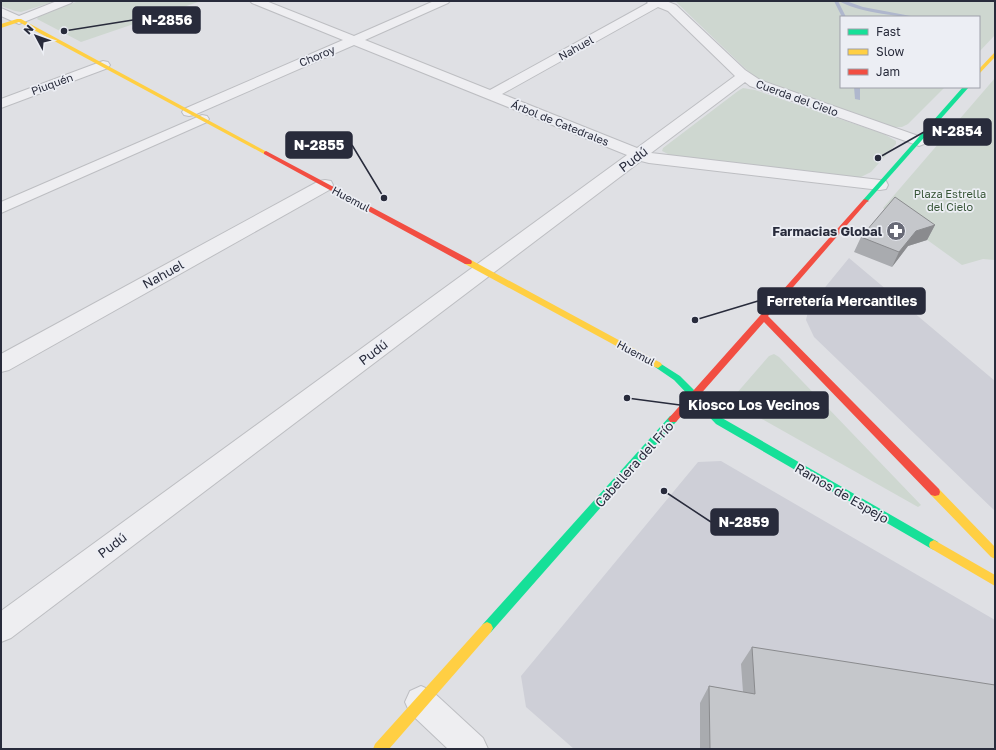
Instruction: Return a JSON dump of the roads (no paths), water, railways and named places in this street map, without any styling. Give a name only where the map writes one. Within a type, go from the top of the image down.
[{"type":"street","points":[[1,26],[67,1]]},
{"type":"street","name":"Árbol de Catedrales","points":[[259,1],[639,155],[675,162],[880,185]]},
{"type":"street","name":"Choroy","points":[[1,208],[354,40],[444,1]]},
{"type":"street","name":"Cuerda del Cielo","points":[[657,2],[672,8],[744,76],[762,87],[919,141]]},
{"type":"street","name":"Nahuel","points":[[491,95],[657,2]]},
{"type":"street","name":"Huemul","points":[[1,12],[19,20],[196,115],[668,370],[678,378],[694,396]]},
{"type":"street","points":[[980,71],[995,54]]},
{"type":"street","name":"Piuquén","points":[[1,104],[103,66]]},
{"type":"street","name":"Pudú","points":[[1,628],[744,76]]},
{"type":"street","name":"Cabellera del Frío","points":[[380,749],[965,88]]},
{"type":"street","name":"Nahuel","points":[[1,364],[325,185]]},
{"type":"street","points":[[764,316],[995,554]]},
{"type":"street","name":"Ramos de Espejo","points":[[694,396],[710,413],[730,428],[995,581]]},
{"type":"street","points":[[422,702],[472,749]]},
{"type":"waterway","points":[[836,1],[844,16]]},
{"type":"waterway","points":[[841,1],[862,8],[908,16]]},
{"type":"waterway","points":[[857,88],[858,99]]},
{"type":"place","name":"N-2856","points":[[64,31]]},
{"type":"place","name":"N-2854","points":[[878,158]]},
{"type":"place","name":"N-2855","points":[[384,198]]},
{"type":"place","name":"Farmacias Global","points":[[896,231]]},
{"type":"place","name":"Ferretería Mercantiles","points":[[695,320]]},
{"type":"place","name":"Kiosco Los Vecinos","points":[[627,398]]},
{"type":"place","name":"N-2859","points":[[664,491]]},
{"type":"park label","name":"Plaza Estrella del Cielo","points":[[950,200]]}]
